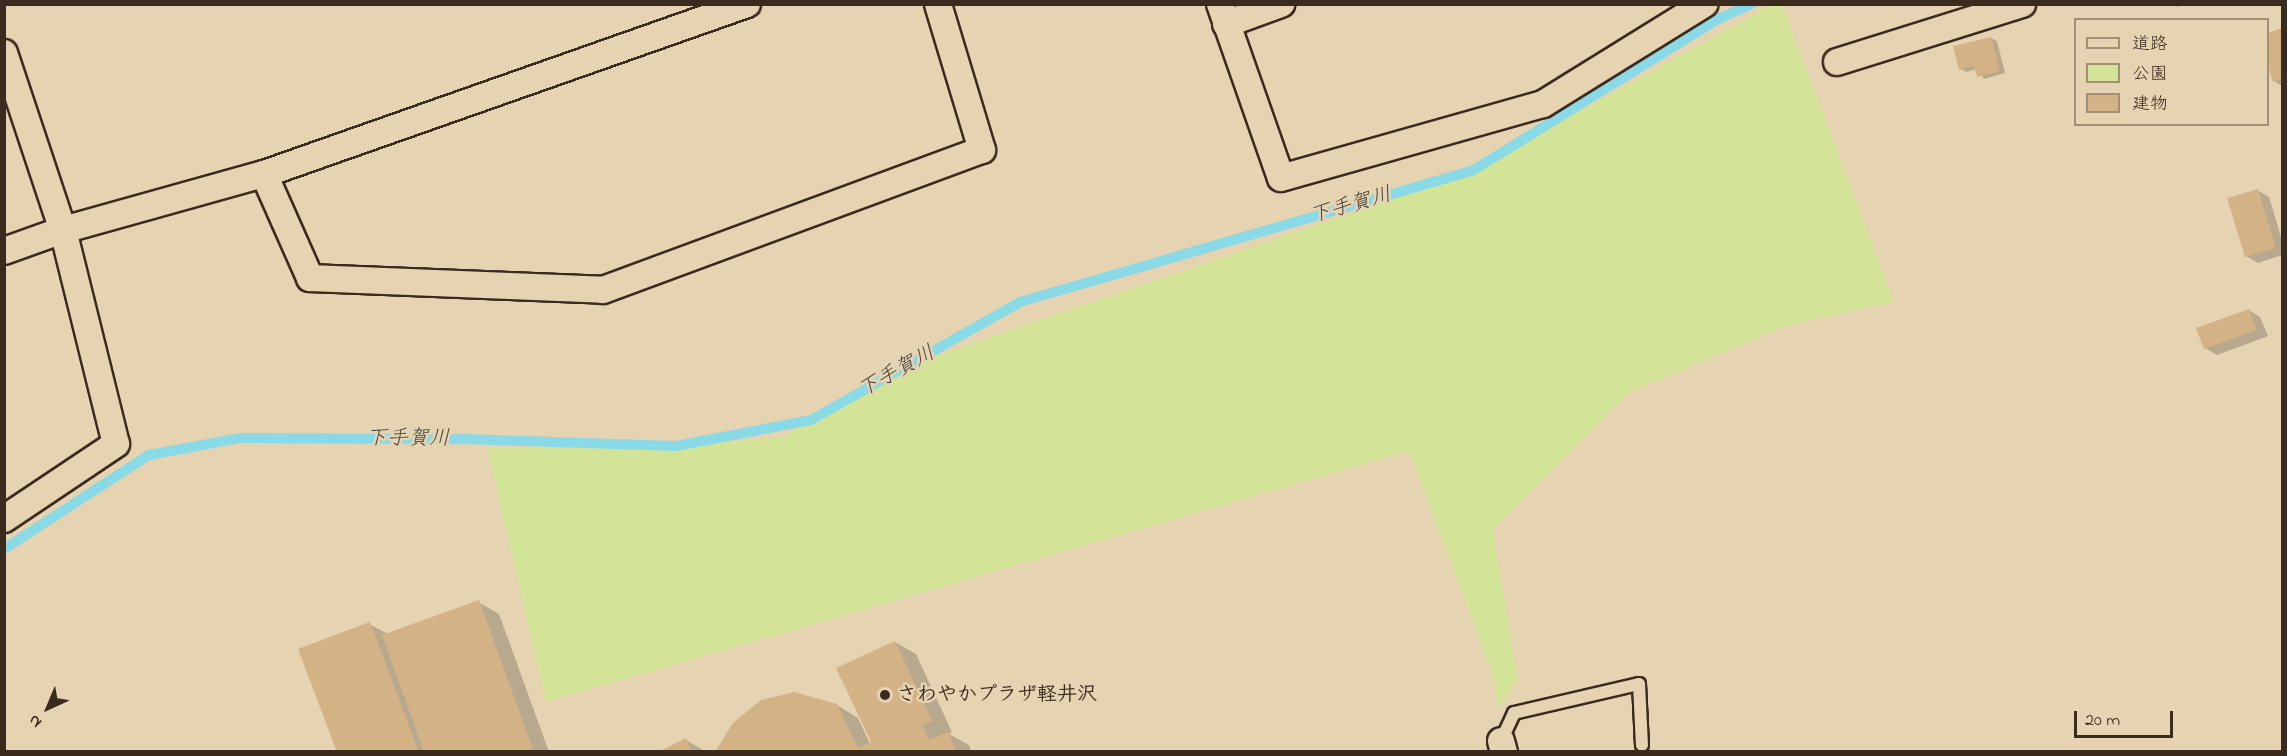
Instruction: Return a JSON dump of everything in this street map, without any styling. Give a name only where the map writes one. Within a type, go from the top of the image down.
[{"type":"street","points":[[4,251],[63,230],[264,174],[747,4]]},
{"type":"street","points":[[264,174],[310,278],[603,290],[982,150],[938,4]]},
{"type":"street","points":[[1281,4],[1223,14],[1281,178],[1543,104],[1704,4]]},
{"type":"street","points":[[1837,62],[2022,4]]},
{"type":"street","points":[[4,52],[63,230],[116,444],[4,519]]},
{"type":"lane","points":[[1502,746],[1514,713],[1639,684],[1642,745]]},
{"type":"green space","points":[[1771,5],[1782,5],[1894,302],[1789,325],[1628,393],[1493,529],[1517,678],[1499,709],[1494,678],[1409,451],[546,702],[487,447],[676,446],[783,437],[901,368],[1472,171]]},
{"type":"building","points":[[2282,28],[2282,79],[2273,82],[2269,69],[2269,33]]},
{"type":"building","points":[[1991,37],[2000,71],[1977,77],[1974,66],[1959,70],[1953,46]]},
{"type":"building","points":[[2258,189],[2276,248],[2245,257],[2227,198]]},
{"type":"building","points":[[2249,309],[2257,330],[2204,349],[2196,328]]},
{"type":"building","points":[[479,600],[534,752],[424,752],[382,635]]},
{"type":"building","points":[[370,622],[419,752],[337,752],[298,649]]},
{"type":"building","name":"さわやかプラザ軽井沢","points":[[895,641],[932,721],[922,725],[929,740],[948,732],[957,752],[715,752],[733,723],[761,700],[794,692],[837,704],[858,748],[871,742],[836,668]]},
{"type":"building","points":[[686,738],[692,752],[658,752]]},
{"type":"waterway","name":"下手賀川","points":[[4,549],[149,455],[240,438],[463,439],[676,446],[811,420],[1020,302],[1472,171],[1718,19],[1751,4]]},
{"type":"place","name":"さわやかプラザ軽井沢","points":[[885,695]]}]
